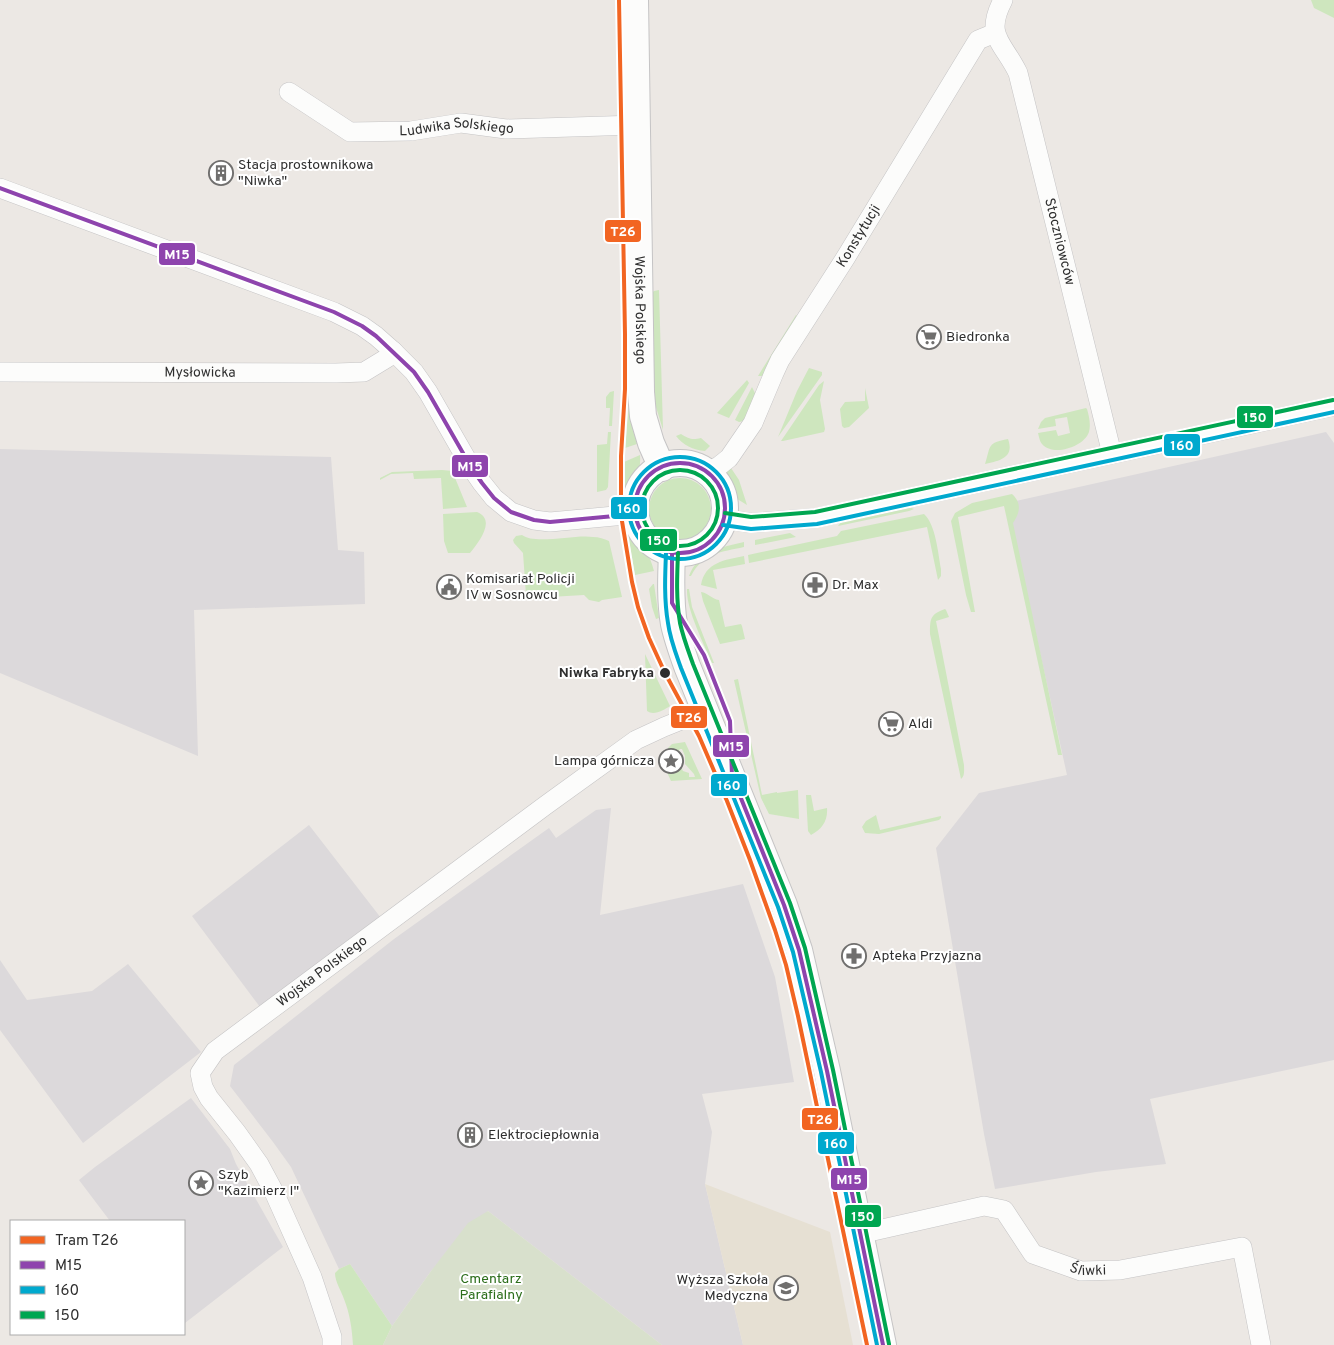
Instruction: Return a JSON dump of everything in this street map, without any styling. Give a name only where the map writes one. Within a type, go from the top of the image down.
[{"type":"main road","name":"Wojska Polskiego","points":[[635,0],[641,392],[643,416],[651,444],[662,468]]},
{"type":"main road","points":[[677,464],[692,465],[707,472],[716,481],[723,493],[726,506],[720,529],[714,538],[702,548],[688,553],[672,553],[661,549],[651,542],[638,524],[636,502],[644,482],[662,468],[677,464]]},
{"type":"main road","points":[[672,553],[671,579],[674,624],[678,638],[687,666],[784,905],[799,950],[827,1071],[883,1345]]},
{"type":"street","points":[[995,33],[997,13],[1003,0]]},
{"type":"street","name":"Stoczniowców","points":[[995,33],[1018,72],[1112,454]]},
{"type":"street","name":"Konstytucji","points":[[707,472],[729,458],[754,423],[780,360],[846,257],[978,40],[995,33]]},
{"type":"street","name":"Ludwika Solskiego","points":[[289,92],[350,132],[411,131],[461,123],[506,128],[637,125]]},
{"type":"street","points":[[0,188],[334,312],[362,326],[393,351],[414,372],[482,483],[494,498],[511,512],[534,520],[550,522],[636,514]]},
{"type":"street","name":"Mysłowicka","points":[[0,372],[364,372],[387,358],[393,351]]},
{"type":"street","points":[[724,519],[751,523],[816,518],[1334,406]]},
{"type":"street","name":"Wojska Polskiego","points":[[332,1345],[332,1337],[312,1277],[274,1192],[259,1164],[209,1098],[203,1087],[200,1073],[215,1051],[636,740],[706,710]]},
{"type":"street","name":"Śliwki","points":[[860,1234],[984,1206],[1004,1210],[1033,1254],[1081,1271],[1120,1270],[1242,1247],[1261,1345]]},
{"type":"shaded area","points":[[1326,432],[1334,443],[1334,1060],[1150,1099],[1166,1164],[1096,1172],[995,1189],[936,848],[979,793],[1067,775],[1007,503]]},
{"type":"shaded area","points":[[0,449],[331,457],[338,550],[364,552],[365,604],[194,610],[198,756],[0,673]]},
{"type":"shaded area","points":[[611,808],[600,915],[743,884],[775,977],[794,1082],[702,1094],[712,1132],[705,1184],[743,1345],[662,1345],[488,1211],[431,1271],[392,1326],[350,1264],[339,1269],[291,1167],[230,1086],[234,1065],[394,939],[549,828],[556,838],[596,810]]},
{"type":"shaded area","points":[[309,825],[381,918],[260,1007],[192,916]]},
{"type":"shaded area","points":[[0,960],[27,1000],[92,991],[128,964],[201,1052],[83,1143],[0,1030]]},
{"type":"shaded area","points":[[191,1098],[230,1149],[236,1164],[283,1247],[185,1323],[185,1220],[109,1220],[79,1180]]},
{"type":"shaded area","name":"Wyższa Szkoła Medyczna","points":[[705,1184],[830,1232],[853,1345],[743,1345]]},
{"type":"green space","points":[[1311,0],[1334,0],[1334,18],[1314,8]]},
{"type":"green space","points":[[659,290],[663,430],[652,392],[652,293]]},
{"type":"green space","points":[[796,315],[798,317],[763,376],[758,376]]},
{"type":"green space","points":[[809,368],[822,372],[822,375],[778,437],[797,391]]},
{"type":"green space","points":[[747,380],[749,383],[729,418],[717,413]]},
{"type":"green space","points":[[824,381],[820,400],[824,432],[781,441],[819,385]]},
{"type":"green space","points":[[752,387],[756,395],[744,421],[739,422],[735,420]]},
{"type":"green space","points":[[865,388],[869,408],[849,427],[844,428],[842,426],[840,409],[845,402],[865,401]]},
{"type":"green space","points":[[614,391],[612,426],[609,426],[610,408],[606,408],[606,397],[610,392]]},
{"type":"green space","points":[[630,392],[632,422],[637,444],[625,448]]},
{"type":"green space","points":[[1086,408],[1090,429],[1081,442],[1075,446],[1060,450],[1047,448],[1042,444],[1038,433],[1056,430],[1058,436],[1070,433],[1067,417],[1055,419],[1056,426],[1038,429],[1045,418]]},
{"type":"green space","points":[[608,432],[611,432],[608,487],[606,490],[597,492],[597,445],[607,444]]},
{"type":"green space","points":[[681,434],[691,439],[701,438],[710,446],[705,451],[692,448],[676,436]]},
{"type":"green space","points":[[1008,439],[1009,450],[1004,458],[985,464],[991,446],[996,442]]},
{"type":"green space","points":[[640,455],[637,477],[632,486],[624,493],[624,462]]},
{"type":"green space","points":[[731,468],[739,480],[747,505],[734,497],[721,475]]},
{"type":"green space","points":[[453,471],[467,507],[443,509],[441,478],[414,479],[413,473],[391,474],[380,480],[380,478],[392,472]]},
{"type":"green space","points":[[680,478],[697,483],[702,487],[706,492],[711,509],[706,526],[702,531],[697,535],[680,540],[663,535],[658,531],[654,526],[649,509],[654,492],[658,487],[663,483]]},
{"type":"green space","points":[[1012,494],[1019,504],[1017,516],[1013,523],[1062,755],[1058,755],[1004,506],[958,517],[975,612],[971,612],[966,595],[951,521],[955,513],[972,503]]},
{"type":"green space","points":[[909,507],[914,509],[838,526],[841,522]]},
{"type":"green space","points":[[477,512],[483,516],[486,526],[477,544],[470,553],[448,553],[444,541],[443,514]]},
{"type":"green space","points":[[924,514],[931,525],[936,540],[941,569],[941,576],[938,580],[927,527],[749,563],[748,555],[837,536],[841,531]]},
{"type":"green space","points":[[790,533],[796,537],[755,545],[755,540]]},
{"type":"green space","points":[[522,535],[536,539],[586,536],[609,541],[622,597],[599,602],[589,600],[584,595],[528,597],[526,595],[523,553],[513,540],[516,536]]},
{"type":"green space","points":[[628,535],[645,550],[654,571],[635,575]]},
{"type":"green space","points":[[744,542],[744,547],[720,552],[707,558],[689,576],[698,561],[704,556],[727,546]]},
{"type":"green space","points":[[744,556],[745,564],[713,570],[717,589],[701,585],[703,577],[711,567],[723,561]]},
{"type":"green space","points":[[653,584],[659,618],[656,619],[649,589]]},
{"type":"green space","points":[[687,589],[689,589],[692,607],[714,663],[712,663],[692,616]]},
{"type":"green space","points":[[701,592],[719,600],[725,627],[741,624],[745,639],[720,644]]},
{"type":"green space","points":[[945,609],[949,617],[936,621],[964,765],[964,775],[961,779],[930,634],[932,618],[936,613]]},
{"type":"green space","points":[[645,654],[670,706],[656,713],[647,711]]},
{"type":"green space","points":[[738,679],[762,795],[798,790],[799,819],[769,814],[761,798],[734,680]]},
{"type":"green space","points":[[685,742],[702,779],[671,781],[665,767],[672,768],[680,764],[677,756],[669,751],[668,748],[672,744]],"holes":[[[682,749],[685,756],[685,764],[695,777],[689,777],[689,773],[682,769],[682,759],[679,750]]]},
{"type":"green space","points":[[806,795],[811,795],[814,811],[827,808],[824,824],[811,835],[808,831]]},
{"type":"green space","points":[[876,815],[880,830],[941,816],[941,818],[879,834],[865,833],[862,827],[866,821]]},
{"type":"green space","name":"Cmentarz Parafialny","points":[[488,1211],[662,1345],[383,1345],[392,1326],[468,1223]]},
{"type":"green space","points":[[350,1264],[392,1326],[383,1345],[353,1345],[349,1316],[335,1273]]},
{"type":"tram line","name":"T26","points":[[619,0],[625,334],[621,515],[632,582],[638,607],[649,638],[665,673],[699,736],[727,801],[750,860],[786,965],[867,1345]]},
{"type":"transit line","name":"M15","points":[[0,188],[334,312],[362,326],[376,336],[414,372],[482,483],[494,498],[511,512],[534,520],[550,522],[636,514]]},
{"type":"transit line","name":"150","points":[[725,513],[751,517],[815,512],[1333,400]]},
{"type":"transit line","name":"160","points":[[723,525],[751,529],[817,524],[1334,412]]},
{"type":"transit line","name":"160","points":[[680,457],[699,461],[716,472],[727,489],[731,508],[727,527],[716,544],[699,555],[680,559],[661,555],[644,544],[633,527],[629,508],[633,489],[644,472],[661,461],[680,457]]},
{"type":"transit line","name":"M15","points":[[680,463],[697,467],[712,476],[721,491],[725,508],[721,525],[712,540],[697,549],[680,553],[663,549],[648,540],[639,525],[635,508],[639,491],[648,476],[663,467],[680,463]]},
{"type":"transit line","name":"150","points":[[673,470],[687,470],[701,476],[712,487],[718,501],[718,508],[715,523],[707,535],[687,546],[673,546],[659,540],[648,529],[642,515],[642,501],[648,487],[659,476],[673,470]]},
{"type":"transit line","name":"160","points":[[666,553],[666,606],[673,646],[778,907],[793,952],[821,1072],[877,1345]]},
{"type":"transit line","name":"M15","points":[[672,553],[672,603],[704,655],[730,721],[732,776],[784,905],[799,950],[827,1071],[883,1345]]},
{"type":"transit line","name":"150","points":[[678,553],[678,606],[684,638],[790,903],[805,948],[833,1070],[889,1344]]},
{"type":"place","name":"Stacja prostownikowa \"Niwka\"","points":[[221,173]]},
{"type":"place","name":"Biedronka","points":[[929,337]]},
{"type":"place","name":"Dr. Max","points":[[815,585]]},
{"type":"place","name":"Komisariat Policji IV w Sosnowcu","points":[[449,587]]},
{"type":"place","name":"Niwka Fabryka","points":[[665,673]]},
{"type":"place","name":"Aldi","points":[[891,724]]},
{"type":"place","name":"Lampa górnicza","points":[[671,761]]},
{"type":"place","name":"Apteka Przyjazna","points":[[854,956]]},
{"type":"place","name":"Elektrociepłownia","points":[[470,1135]]},
{"type":"place","name":"Szyb \"Kazimierz I\"","points":[[201,1183]]},
{"type":"place","name":"Wyższa Szkoła Medyczna","points":[[786,1288]]}]
